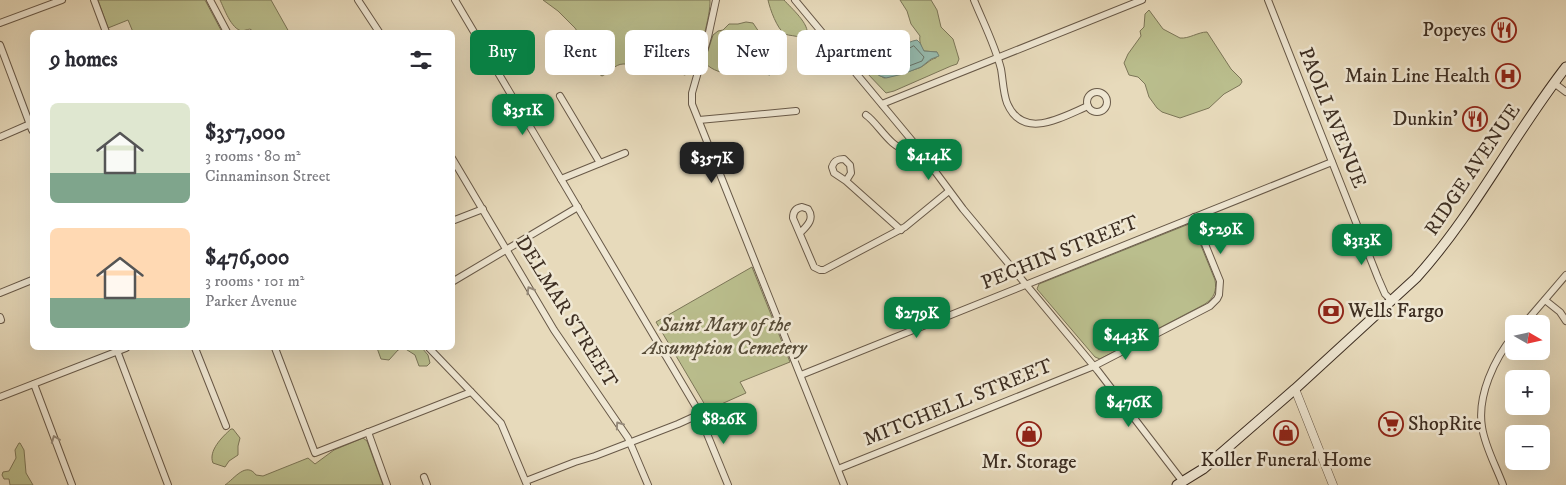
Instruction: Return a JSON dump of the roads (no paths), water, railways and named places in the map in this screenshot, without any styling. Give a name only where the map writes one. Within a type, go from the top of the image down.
[{"type":"main road","name":"RIDGE AVENUE","points":[[1180,483],[1203,469],[1295,389],[1392,301],[1423,270],[1448,238],[1566,67]]},
{"type":"street","points":[[0,23],[62,0]]},
{"type":"street","points":[[94,0],[105,30]]},
{"type":"street","points":[[210,0],[226,30]]},
{"type":"street","points":[[358,0],[378,30]]},
{"type":"street","points":[[455,0],[700,414],[728,485]]},
{"type":"street","points":[[716,0],[692,95],[694,108],[844,485]]},
{"type":"street","points":[[795,0],[914,143],[949,191],[1094,366],[1180,483]]},
{"type":"street","points":[[974,0],[1001,69],[1007,102],[1015,115],[1024,121],[1034,124],[1046,123],[1088,106]]},
{"type":"street","points":[[882,104],[1142,0]]},
{"type":"street","name":"PAOLI AVENUE","points":[[1268,0],[1378,278],[1385,294],[1392,301]]},
{"type":"street","points":[[0,45],[2,57],[30,125]]},
{"type":"street","points":[[1554,83],[1566,92]]},
{"type":"street","points":[[560,96],[600,163]]},
{"type":"street","points":[[699,120],[775,116],[796,111]]},
{"type":"street","points":[[866,114],[900,148],[906,149],[914,143]]},
{"type":"street","points":[[0,137],[30,127]]},
{"type":"street","points":[[561,178],[625,153]]},
{"type":"street","name":"PECHIN STREET","points":[[801,375],[1332,162]]},
{"type":"street","name":"DELMAR STREET","points":[[455,163],[558,336],[630,442],[648,485]]},
{"type":"street","points":[[846,181],[901,230]]},
{"type":"street","points":[[800,233],[814,267],[822,270],[901,230],[949,191]]},
{"type":"street","points":[[455,280],[578,208]]},
{"type":"street","points":[[455,220],[483,209]]},
{"type":"street","name":"MITCHELL STREET","points":[[838,469],[1094,366],[1206,308],[1214,302],[1221,286],[1194,217]]},
{"type":"street","points":[[1532,315],[1566,274]]},
{"type":"street","points":[[0,292],[30,281]]},
{"type":"street","points":[[1545,300],[1560,312],[1566,321]]},
{"type":"street","points":[[1503,485],[1484,438],[1481,409],[1485,390],[1505,347]]},
{"type":"street","points":[[0,397],[115,350]]},
{"type":"street","points":[[117,350],[168,485]]},
{"type":"street","points":[[197,350],[226,426]]},
{"type":"street","points":[[276,350],[316,452],[471,392]]},
{"type":"street","points":[[431,350],[504,426],[527,483],[575,462],[595,456],[700,414]]},
{"type":"street","points":[[34,384],[72,485]]},
{"type":"street","points":[[1295,389],[1333,485]]},
{"type":"street","points":[[368,432],[387,485]]},
{"type":"street","points":[[424,477],[427,485]]},
{"type":"water","points":[[917,40],[924,51],[937,52],[939,56],[910,71],[910,42]]},
{"type":"water","points":[[878,75],[899,75],[886,78]]},
{"type":"place","name":"Popeyes","points":[[1504,30]]},
{"type":"place","name":"Main Line Health","points":[[1508,76]]},
{"type":"place","name":"Dunkin'","points":[[1475,119]]},
{"type":"place","name":"Wells Fargo","points":[[1331,311]]},
{"type":"place","name":"ShopRite","points":[[1391,424]]},
{"type":"place","name":"Koller Funeral Home","points":[[1286,433]]},
{"type":"place","name":"Mr. Storage","points":[[1029,434]]},
{"type":"park label","name":"Saint Mary of the Assumption Cemetery","points":[[725,336]]}]
